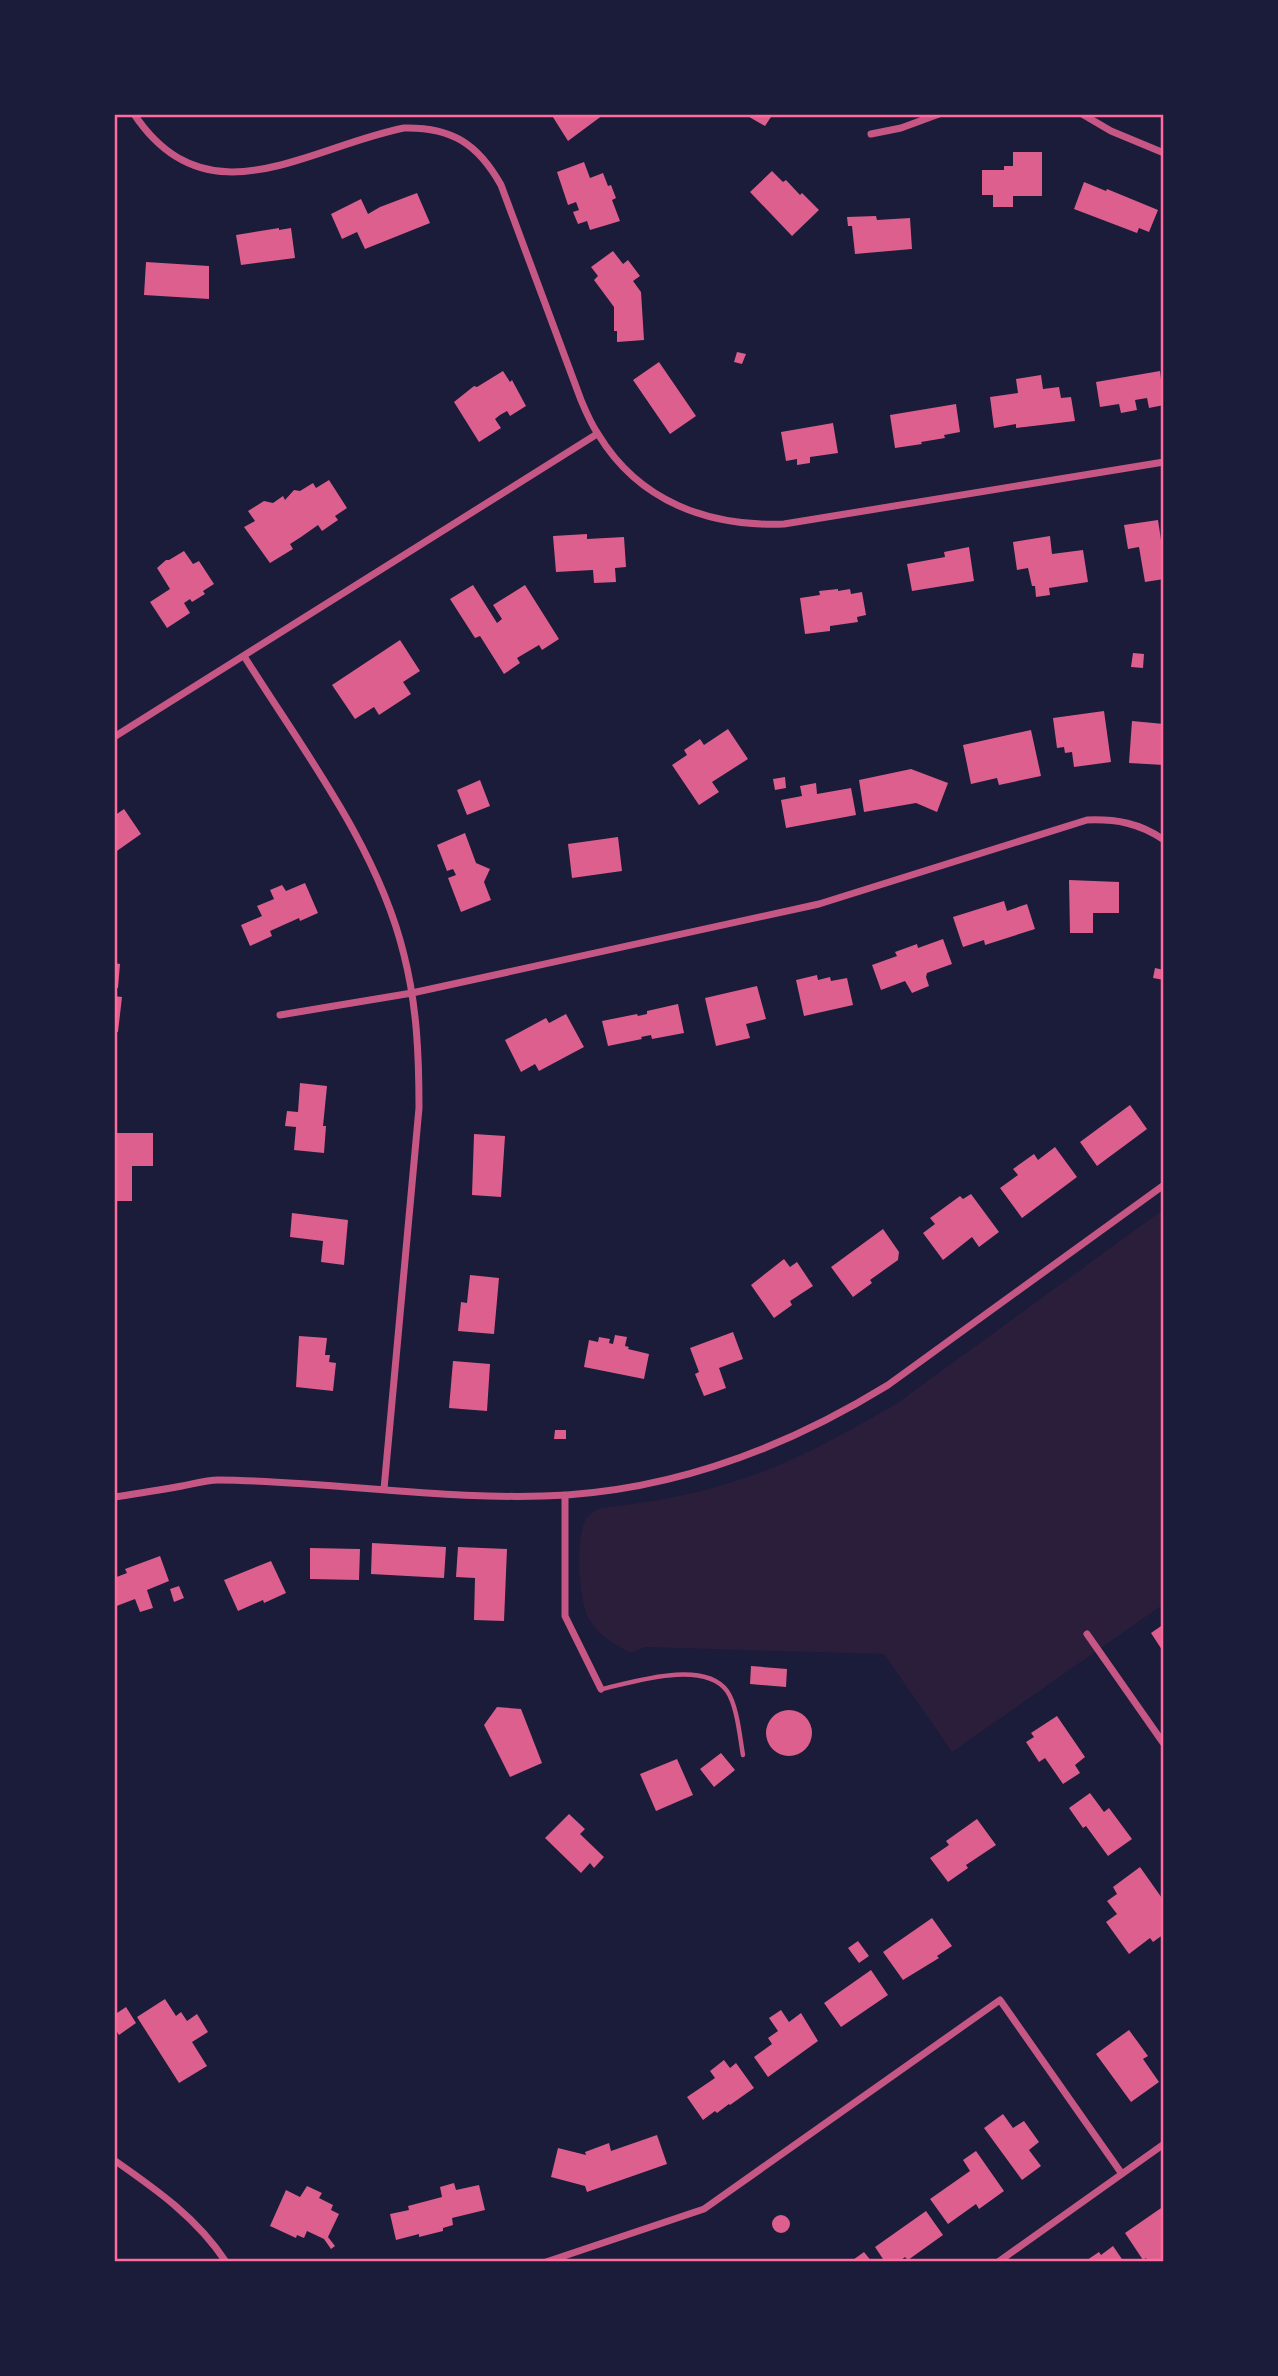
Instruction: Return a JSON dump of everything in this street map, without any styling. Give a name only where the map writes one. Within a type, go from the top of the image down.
[{"type":"street","points":[[134,114],[147,133],[180,160],[218,173],[263,170],[404,128],[426,127],[447,133],[469,144],[490,165],[501,185],[581,400],[597,434],[624,468],[648,488],[698,515],[725,522],[784,524],[1164,463]]},
{"type":"street","points":[[871,134],[901,128],[939,114]]},
{"type":"street","points":[[1082,114],[1111,131],[1164,153]]},
{"type":"street","points":[[114,737],[597,434]]},
{"type":"street","points":[[244,656],[367,855],[388,903],[404,953],[412,993],[419,1056],[419,1108],[384,1489]]},
{"type":"street","points":[[280,1015],[412,993],[819,904],[1087,820],[1110,819],[1134,824],[1164,840]]},
{"type":"street","points":[[114,1497],[215,1480],[509,1496],[565,1495],[646,1485],[702,1471],[798,1436],[888,1385],[1164,1185]]},
{"type":"street","points":[[565,1495],[565,1616],[601,1689]]},
{"type":"street","points":[[1087,1634],[1164,1744]]},
{"type":"street","points":[[546,2262],[704,2208],[1000,2000],[1122,2174]]},
{"type":"street","points":[[998,2262],[1164,2144]]},
{"type":"street","points":[[114,2160],[191,2218],[226,2262]]},
{"type":"lane","points":[[601,1689],[662,1676],[695,1675],[712,1679],[727,1691],[733,1705],[743,1755]]},
{"type":"shaded area","points":[[1164,1209],[1164,1604],[952,1752],[884,1654],[645,1647],[631,1653],[607,1639],[593,1625],[582,1598],[579,1568],[583,1526],[592,1513],[601,1508],[667,1498],[732,1482],[796,1458],[837,1437],[896,1404]]},
{"type":"building","points":[[551,114],[602,114],[603,115],[568,141]]},
{"type":"building","points":[[744,114],[773,114],[765,126]]},
{"type":"building","points":[[1013,152],[1042,152],[1042,196],[1013,196],[1013,207],[993,207],[993,195],[982,195],[982,170],[1004,170],[1004,166],[1013,166]]},
{"type":"building","points":[[584,162],[590,178],[603,173],[608,186],[611,185],[616,198],[612,200],[620,221],[590,230],[587,221],[578,224],[573,212],[579,210],[576,202],[568,205],[557,172]]},
{"type":"building","points":[[772,171],[783,182],[786,180],[800,195],[802,193],[819,210],[792,236],[750,192]]},
{"type":"building","points":[[1084,182],[1158,210],[1149,232],[1139,228],[1137,233],[1074,209]]},
{"type":"building","points":[[417,193],[430,223],[365,249],[357,232],[342,239],[331,214],[361,199],[368,214]]},
{"type":"building","points":[[876,216],[877,220],[910,218],[912,249],[855,254],[852,226],[848,226],[847,217]]},
{"type":"building","points":[[291,228],[295,258],[241,265],[236,235]]},
{"type":"building","points":[[613,251],[623,264],[628,260],[640,276],[633,281],[641,292],[644,340],[617,342],[614,307],[594,280],[598,276],[591,267]]},
{"type":"building","points":[[146,262],[209,266],[209,299],[144,295]]},
{"type":"building","points":[[737,352],[746,354],[742,364],[734,362]]},
{"type":"building","points":[[659,362],[696,416],[670,434],[633,380]]},
{"type":"building","points":[[503,371],[510,382],[512,380],[526,406],[510,416],[507,411],[500,415],[495,419],[501,428],[479,442],[454,402],[474,386],[477,387]]},
{"type":"building","points":[[1160,371],[1164,405],[1149,408],[1147,398],[1135,400],[1137,410],[1121,413],[1119,404],[1100,407],[1096,382]]},
{"type":"building","points":[[1041,375],[1043,389],[1059,387],[1061,398],[1071,397],[1075,421],[994,428],[990,397],[1018,393],[1016,379]]},
{"type":"building","points":[[956,404],[960,432],[921,442],[922,444],[895,448],[890,415]]},
{"type":"building","points":[[833,423],[838,453],[810,457],[810,463],[797,465],[797,459],[786,461],[781,432]]},
{"type":"building","points":[[329,480],[347,508],[335,516],[338,520],[322,531],[318,525],[290,544],[293,549],[270,563],[244,527],[255,521],[248,511],[264,501],[273,503],[283,496],[285,500],[294,490],[300,491],[313,483],[316,488]]},
{"type":"building","points":[[1158,520],[1161,540],[1164,540],[1164,579],[1145,582],[1139,547],[1128,549],[1124,525]]},
{"type":"building","points":[[587,534],[587,539],[624,537],[626,567],[615,568],[616,582],[594,583],[593,570],[556,572],[553,536]]},
{"type":"building","points":[[1050,536],[1052,554],[1083,550],[1088,582],[1049,588],[1050,595],[1036,597],[1028,568],[1017,570],[1013,542]]},
{"type":"building","points":[[969,547],[974,581],[912,591],[907,564],[945,557],[944,552]]},
{"type":"building","points":[[184,551],[193,564],[199,561],[214,584],[203,591],[205,594],[192,602],[190,599],[184,603],[190,613],[167,628],[150,602],[170,589],[157,568]]},
{"type":"building","points":[[473,585],[497,623],[502,619],[493,605],[525,585],[559,639],[542,650],[539,645],[517,658],[520,663],[504,674],[480,636],[475,638],[450,599]]},
{"type":"building","points":[[850,589],[851,594],[862,592],[866,615],[857,617],[858,622],[830,626],[830,631],[805,634],[800,598],[820,595],[819,591]]},
{"type":"building","points":[[400,640],[420,671],[403,682],[411,694],[379,715],[374,707],[355,719],[332,685]]},
{"type":"building","points":[[1133,653],[1144,654],[1143,668],[1131,667]]},
{"type":"building","points":[[1104,711],[1111,762],[1074,767],[1072,752],[1065,753],[1064,747],[1057,748],[1053,718]]},
{"type":"building","points":[[1132,721],[1164,724],[1164,765],[1129,763]]},
{"type":"building","points":[[728,729],[748,759],[712,782],[719,792],[699,805],[672,765],[687,755],[684,750],[700,739],[704,745]]},
{"type":"building","points":[[1031,730],[1041,776],[999,785],[997,778],[971,784],[963,745]]},
{"type":"building","points":[[911,769],[948,783],[937,812],[916,803],[864,812],[859,780]]},
{"type":"building","points":[[785,777],[786,788],[775,790],[773,779]]},
{"type":"building","points":[[480,780],[490,806],[467,815],[457,790]]},
{"type":"building","points":[[816,783],[817,794],[851,788],[856,815],[786,828],[781,800],[802,796],[800,786]]},
{"type":"building","points":[[124,809],[141,834],[114,853],[114,816]]},
{"type":"building","points":[[465,833],[476,863],[490,869],[484,882],[491,900],[461,912],[448,878],[456,875],[453,869],[447,871],[437,845]]},
{"type":"building","points":[[618,837],[622,871],[572,878],[568,844]]},
{"type":"building","points":[[1069,880],[1119,882],[1119,913],[1093,913],[1093,933],[1070,933]]},
{"type":"building","points":[[305,883],[318,913],[270,931],[272,936],[250,946],[241,925],[262,916],[257,906],[274,899],[270,890],[282,885],[286,891]]},
{"type":"building","points":[[1004,901],[1007,911],[1027,904],[1035,929],[985,945],[984,940],[963,947],[953,917]]},
{"type":"building","points":[[943,939],[952,964],[927,973],[929,986],[912,993],[905,981],[881,990],[872,965],[897,956],[895,952],[917,944],[918,948]]},
{"type":"building","points":[[114,963],[120,964],[118,988],[114,987]]},
{"type":"building","points":[[1155,968],[1164,970],[1164,980],[1153,978]]},
{"type":"building","points":[[817,975],[818,980],[830,977],[831,981],[847,978],[853,1005],[804,1016],[796,980]]},
{"type":"building","points":[[757,986],[766,1019],[746,1024],[750,1038],[716,1046],[705,998]]},
{"type":"building","points":[[114,996],[122,997],[118,1032],[114,1031]]},
{"type":"building","points":[[678,1004],[684,1033],[652,1039],[651,1035],[608,1046],[602,1021],[647,1014],[647,1011]]},
{"type":"building","points":[[566,1014],[584,1047],[539,1071],[535,1064],[521,1072],[505,1040],[546,1018],[549,1023]]},
{"type":"building","points":[[300,1083],[327,1086],[323,1126],[326,1126],[324,1153],[294,1150],[296,1127],[285,1126],[287,1111],[298,1112]]},
{"type":"building","points":[[1130,1105],[1147,1129],[1097,1166],[1080,1142]]},
{"type":"building","points":[[114,1133],[153,1133],[153,1166],[132,1166],[132,1201],[114,1201]]},
{"type":"building","points":[[474,1134],[505,1136],[501,1197],[472,1195]]},
{"type":"building","points":[[1055,1147],[1077,1177],[1022,1218],[1000,1188],[1018,1175],[1013,1169],[1034,1154],[1038,1160]]},
{"type":"building","points":[[971,1194],[999,1232],[979,1247],[972,1237],[943,1260],[923,1233],[935,1224],[930,1218],[960,1196],[963,1199]]},
{"type":"building","points":[[292,1213],[348,1220],[344,1265],[321,1262],[323,1241],[290,1237]]},
{"type":"building","points":[[883,1229],[899,1252],[898,1260],[870,1280],[872,1283],[853,1297],[831,1267]]},
{"type":"building","points":[[784,1259],[790,1267],[797,1262],[813,1286],[790,1301],[792,1305],[774,1318],[751,1285]]},
{"type":"building","points":[[470,1275],[499,1278],[494,1334],[458,1331],[461,1302],[467,1303]]},
{"type":"building","points":[[733,1332],[743,1359],[719,1368],[726,1388],[704,1396],[695,1374],[699,1372],[690,1348]]},
{"type":"building","points":[[615,1335],[627,1337],[625,1346],[629,1347],[628,1349],[649,1354],[644,1379],[584,1367],[589,1340],[598,1342],[599,1337],[610,1339],[609,1343],[613,1344]]},
{"type":"building","points":[[299,1336],[327,1338],[325,1355],[330,1355],[329,1362],[336,1363],[333,1391],[296,1387]]},
{"type":"building","points":[[453,1361],[490,1364],[487,1411],[449,1408]]},
{"type":"building","points":[[555,1430],[566,1430],[566,1439],[554,1439]]},
{"type":"building","points":[[372,1543],[446,1547],[444,1578],[371,1574]]},
{"type":"building","points":[[458,1547],[507,1549],[504,1621],[474,1620],[475,1578],[456,1577]]},
{"type":"building","points":[[310,1548],[360,1549],[359,1580],[310,1579]]},
{"type":"building","points":[[160,1556],[169,1581],[147,1590],[153,1608],[140,1612],[135,1599],[114,1607],[114,1578],[127,1573],[125,1569]]},
{"type":"building","points":[[271,1561],[286,1593],[238,1611],[224,1580]]},
{"type":"building","points":[[179,1586],[184,1598],[174,1602],[170,1589]]},
{"type":"building","points":[[1164,1624],[1164,1653],[1151,1633]]},
{"type":"building","points":[[751,1666],[787,1669],[786,1687],[750,1684]]},
{"type":"building","points":[[497,1707],[521,1709],[542,1763],[510,1777],[484,1725]]},
{"type":"building","points":[[789,1710],[805,1717],[812,1733],[805,1749],[789,1756],[773,1749],[766,1733],[773,1717]]},
{"type":"building","points":[[1057,1716],[1085,1757],[1075,1765],[1080,1773],[1063,1784],[1045,1758],[1039,1762],[1026,1742],[1034,1737],[1031,1733]]},
{"type":"building","points":[[721,1753],[735,1770],[714,1787],[700,1769]]},
{"type":"building","points":[[677,1759],[693,1795],[656,1811],[640,1774]]},
{"type":"building","points":[[1090,1793],[1104,1812],[1109,1808],[1132,1839],[1108,1856],[1069,1808]]},
{"type":"building","points":[[569,1814],[585,1829],[580,1834],[604,1857],[594,1868],[590,1863],[581,1873],[545,1838]]},
{"type":"building","points":[[977,1819],[996,1845],[966,1865],[968,1868],[948,1882],[930,1858],[949,1845],[946,1841]]},
{"type":"building","points":[[1140,1867],[1164,1901],[1164,1934],[1153,1942],[1150,1938],[1129,1954],[1106,1922],[1117,1914],[1107,1901],[1117,1894],[1113,1887]]},
{"type":"building","points":[[932,1918],[952,1946],[937,1956],[939,1958],[903,1980],[883,1952]]},
{"type":"building","points":[[858,1941],[869,1956],[859,1963],[848,1948]]},
{"type":"building","points":[[871,1970],[888,1995],[841,2027],[824,2003]]},
{"type":"building","points":[[165,1999],[176,2016],[181,2012],[187,2021],[197,2014],[208,2032],[192,2042],[207,2066],[179,2083],[137,2017]]},
{"type":"building","points":[[126,2007],[136,2023],[119,2035],[114,2027],[114,2015]]},
{"type":"building","points":[[781,2010],[789,2022],[801,2013],[818,2041],[768,2077],[754,2057],[772,2044],[768,2038],[778,2031],[769,2018]]},
{"type":"building","points":[[1129,2030],[1148,2056],[1143,2059],[1159,2082],[1131,2102],[1096,2054]]},
{"type":"building","points":[[724,2060],[730,2068],[736,2063],[754,2088],[703,2120],[687,2097],[715,2078],[710,2071]]},
{"type":"building","points":[[1003,2114],[1013,2128],[1024,2121],[1039,2142],[1029,2150],[1041,2166],[1022,2180],[984,2128]]},
{"type":"building","points":[[657,2135],[667,2164],[587,2192],[585,2186],[551,2177],[558,2148],[586,2155],[585,2152],[609,2143],[611,2151]]},
{"type":"building","points":[[976,2151],[1004,2191],[979,2209],[976,2204],[948,2224],[930,2199],[970,2171],[963,2160]]},
{"type":"building","points":[[454,2183],[456,2190],[479,2185],[485,2210],[452,2218],[453,2225],[443,2228],[443,2231],[396,2240],[390,2214],[409,2210],[408,2206],[442,2197],[440,2187]]},
{"type":"building","points":[[307,2186],[322,2193],[319,2198],[333,2205],[331,2210],[339,2214],[328,2237],[335,2246],[331,2249],[324,2239],[307,2231],[304,2238],[297,2235],[296,2238],[270,2226],[286,2190],[300,2197]]},
{"type":"building","points":[[1164,2206],[1164,2262],[1148,2262],[1146,2258],[1143,2260],[1125,2233]]},
{"type":"building","points":[[926,2211],[943,2235],[908,2260],[905,2257],[898,2262],[885,2262],[875,2247]]},
{"type":"building","points":[[777,2215],[785,2215],[790,2224],[788,2231],[777,2233],[772,2228],[772,2220]]},
{"type":"building","points":[[1113,2246],[1124,2262],[1084,2262],[1099,2252],[1101,2255]]},
{"type":"building","points":[[864,2252],[872,2262],[850,2262]]}]
